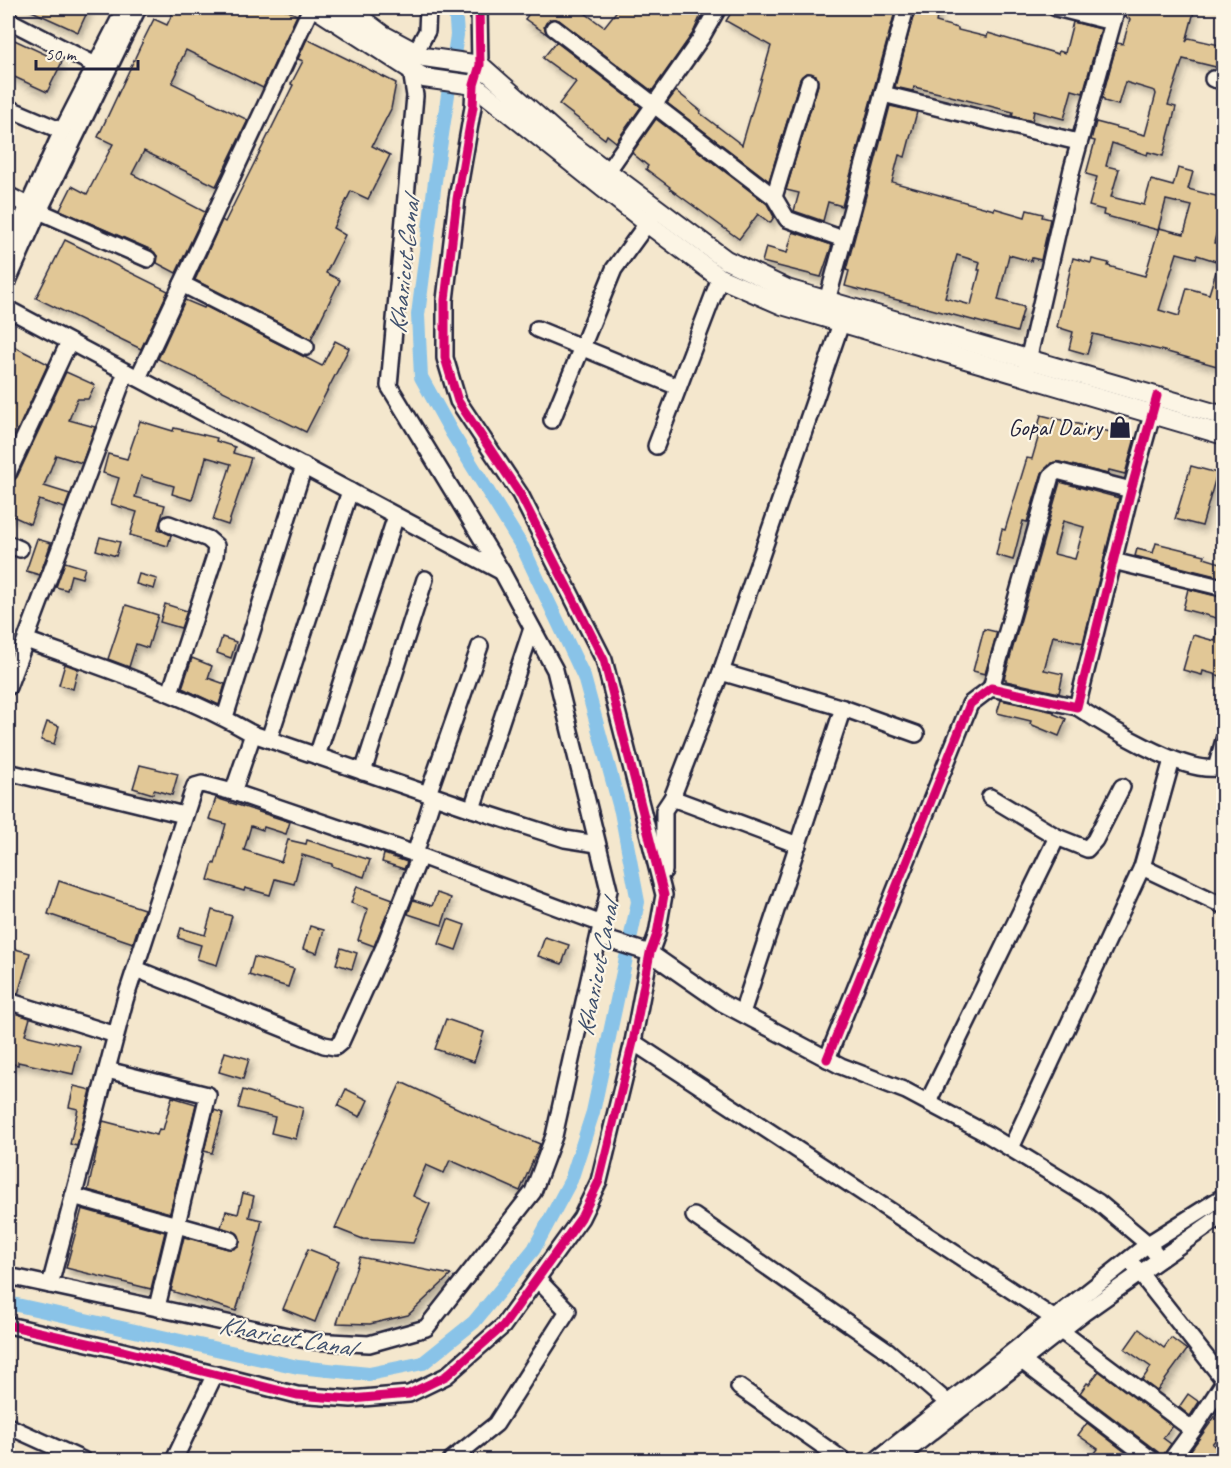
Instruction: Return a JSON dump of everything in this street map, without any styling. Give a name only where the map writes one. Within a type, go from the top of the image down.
[{"type":"main road","points":[[313,8],[418,65],[472,85],[652,216],[726,260],[787,289],[828,301],[844,315],[1024,377],[1224,435]]},
{"type":"main road","points":[[347,8],[418,65],[475,65],[607,172],[720,278],[782,305],[844,315],[1028,359],[1224,416]]},
{"type":"street","points":[[8,281],[62,130],[125,8]]},
{"type":"street","points":[[8,250],[33,208],[138,8]]},
{"type":"street","points":[[8,687],[132,375],[182,284],[313,8]]},
{"type":"street","points":[[8,1276],[311,1341],[369,1344],[426,1328],[533,1191],[554,1136],[609,890],[555,670],[502,572],[389,386],[418,65],[427,31],[428,8]]},
{"type":"street","points":[[479,8],[472,85],[473,106],[457,199],[445,300],[445,358],[458,401],[520,494],[604,660],[664,895]]},
{"type":"street","points":[[607,172],[701,38],[718,8]]},
{"type":"street","points":[[828,301],[906,8]]},
{"type":"street","points":[[1024,377],[1078,142],[1115,15],[1056,8]]},
{"type":"street","points":[[8,20],[97,66]]},
{"type":"street","points":[[554,28],[774,197],[787,219],[843,239]]},
{"type":"street","points":[[774,197],[808,82]]},
{"type":"street","points":[[883,94],[1078,142]]},
{"type":"street","points":[[8,108],[62,130]]},
{"type":"street","points":[[8,195],[148,260]]},
{"type":"street","points":[[552,420],[614,269],[652,216]]},
{"type":"street","points":[[656,446],[720,278]]},
{"type":"street","points":[[182,284],[306,347]]},
{"type":"street","points":[[8,309],[502,572]]},
{"type":"street","points":[[8,1325],[123,1351],[297,1395],[351,1399],[409,1394],[446,1376],[503,1326],[581,1218],[599,1181],[633,1042],[649,953],[657,934],[664,895],[664,810],[672,798],[721,672],[844,315]]},
{"type":"street","points":[[537,328],[678,387]]},
{"type":"street","points":[[8,473],[69,342]]},
{"type":"street","points":[[1077,707],[1157,396]]},
{"type":"street","points":[[225,717],[304,466]]},
{"type":"street","points":[[827,1059],[970,704],[991,688],[1051,476],[1057,471],[1131,490]]},
{"type":"street","points":[[269,739],[350,491]]},
{"type":"street","points":[[317,756],[396,516]]},
{"type":"street","points":[[170,525],[208,539],[216,546],[215,556],[170,693]]},
{"type":"street","points":[[1113,561],[1224,588]]},
{"type":"street","points":[[363,772],[425,579]]},
{"type":"street","points":[[472,809],[532,628]]},
{"type":"street","points":[[26,640],[170,693],[225,717],[253,734],[431,796],[565,839],[597,843]]},
{"type":"street","points":[[136,969],[324,1045],[335,1047],[341,1042],[384,947],[417,861],[415,854],[431,796],[480,646]]},
{"type":"street","points":[[721,672],[843,708],[916,734]]},
{"type":"street","points":[[991,688],[1077,707],[1172,760],[1204,770],[1216,768],[1224,740]]},
{"type":"street","points":[[742,1013],[843,708]]},
{"type":"street","points":[[233,792],[253,734]]},
{"type":"street","points":[[1011,1148],[1142,867],[1172,760]]},
{"type":"street","points":[[8,772],[184,815]]},
{"type":"street","points":[[50,1285],[116,1035],[136,969],[184,815],[195,786],[202,784],[233,792],[415,854],[649,953],[722,1003],[827,1059],[928,1102],[1011,1148],[1098,1202],[1148,1245],[1160,1259]]},
{"type":"street","points":[[990,797],[1057,837],[1087,849],[1095,840],[1122,787]]},
{"type":"street","points":[[672,798],[798,845]]},
{"type":"street","points":[[928,1102],[1057,837]]},
{"type":"street","points":[[1142,867],[1224,906]]},
{"type":"street","points":[[8,1001],[116,1035]]},
{"type":"street","points":[[633,1042],[1058,1325],[1193,1430]]},
{"type":"street","points":[[107,1070],[208,1095],[157,1307]]},
{"type":"street","points":[[73,1196],[231,1240]]},
{"type":"street","points":[[896,1461],[1022,1361],[1129,1260],[1148,1245],[1224,1196]]},
{"type":"street","points":[[876,1461],[948,1403],[1058,1325],[1140,1274],[1224,1214]]},
{"type":"street","points":[[694,1216],[888,1351],[948,1403]]},
{"type":"street","points":[[1129,1260],[1224,1381],[1171,1461]]},
{"type":"street","points":[[451,1461],[496,1424],[568,1311],[537,1279]]},
{"type":"street","points":[[1022,1361],[1152,1461]]},
{"type":"street","points":[[174,1461],[215,1374]]},
{"type":"street","points":[[740,1387],[843,1461]]},
{"type":"street","points":[[8,1426],[83,1461]]},
{"type":"building","points":[[25,8],[89,8],[78,32]]},
{"type":"building","points":[[175,8],[282,8],[297,15],[263,88],[186,50],[176,71],[178,71],[172,83],[248,120],[216,186],[144,151],[132,174],[205,212],[176,273],[157,263],[158,257],[152,250],[60,210],[72,186],[87,194],[113,144],[98,137],[140,47],[154,19],[167,25]]},
{"type":"building","points":[[533,8],[578,8],[604,27],[619,8],[704,8],[693,33],[652,91],[559,20],[551,19],[546,23],[544,27],[548,35],[525,19]]},
{"type":"building","points":[[734,8],[896,8],[842,206],[828,202],[823,221],[794,211],[799,193],[786,190],[818,85],[816,75],[806,73],[800,79],[769,181],[667,103],[676,91],[701,111],[700,113],[742,145],[771,46],[726,21]]},
{"type":"building","points":[[915,8],[939,8],[936,22],[958,28],[958,30],[987,37],[988,33],[1058,54],[1059,51],[1065,53],[1073,22],[1101,29],[1083,93],[1072,90],[1064,119],[1034,111],[1032,121],[1012,116],[1013,112],[939,93],[914,87],[913,91],[895,87]]},
{"type":"building","points":[[1126,8],[1152,12],[1153,8],[1178,11],[1179,8],[1195,8],[1186,42],[1189,38],[1224,46],[1224,69],[1183,59],[1168,105],[1176,107],[1163,156],[1148,152],[1147,155],[1112,143],[1106,166],[1119,169],[1111,197],[1144,205],[1151,180],[1173,186],[1178,168],[1193,172],[1188,189],[1224,198],[1224,216],[1221,215],[1214,243],[1224,245],[1224,368],[1093,334],[1087,354],[1069,349],[1073,332],[1057,327],[1073,258],[1091,263],[1092,259],[1109,263],[1108,266],[1145,276],[1159,228],[1184,234],[1192,206],[1166,200],[1158,230],[1103,215],[1104,210],[1089,206],[1097,177],[1086,174],[1095,141],[1091,140],[1096,122],[1145,135],[1156,94],[1155,91],[1125,82],[1118,105],[1104,101],[1102,98],[1117,43],[1123,44],[1130,19],[1125,17]],"holes":[[[1177,253],[1196,258],[1197,255],[1219,262],[1209,294],[1187,288],[1179,316],[1159,310]]]},
{"type":"building","points":[[8,37],[62,62],[47,92],[8,74]]},
{"type":"building","points":[[307,39],[396,83],[391,109],[372,146],[390,155],[368,199],[351,191],[333,228],[345,235],[326,273],[340,280],[311,339],[195,280],[222,220],[225,222],[293,85],[291,84],[303,61],[298,59]]},
{"type":"building","points":[[556,42],[641,107],[616,142],[607,135],[605,139],[559,104],[576,82],[543,58]]},
{"type":"building","points":[[890,106],[917,112],[905,157],[899,155],[892,182],[994,210],[994,208],[1025,217],[1027,210],[1043,214],[1042,217],[1050,219],[1041,260],[1032,258],[1031,261],[1009,255],[998,300],[1024,307],[1017,332],[845,286],[849,271],[846,270]],"holes":[[[957,255],[980,262],[971,305],[945,298]]]},
{"type":"building","points":[[656,119],[767,204],[774,217],[770,223],[758,214],[739,239],[646,169],[648,166],[632,153]]},
{"type":"building","points":[[793,232],[832,245],[821,277],[762,262],[766,247],[787,253]]},
{"type":"building","points":[[65,240],[168,291],[141,349],[36,298]]},
{"type":"building","points":[[185,300],[204,308],[205,306],[322,366],[335,341],[349,348],[306,432],[158,359]]},
{"type":"building","points":[[15,347],[48,364],[8,451],[8,363]]},
{"type":"building","points":[[66,372],[95,385],[88,399],[77,399],[69,420],[95,427],[82,463],[56,455],[44,486],[70,494],[65,508],[39,500],[30,524],[8,514],[8,483],[17,477]]},
{"type":"building","points":[[1041,415],[1135,438],[1125,474],[1109,470],[1108,474],[1059,462],[1051,463],[1042,473],[1027,522],[1023,521],[1013,560],[996,555],[1002,529],[1005,530],[1027,458],[1032,459],[1041,428],[1038,427]]},
{"type":"building","points":[[140,421],[173,431],[174,428],[217,438],[216,441],[235,447],[233,453],[251,458],[228,525],[213,520],[231,464],[206,457],[192,500],[172,494],[174,486],[141,476],[135,497],[165,505],[158,529],[171,535],[168,546],[130,535],[137,512],[111,504],[119,478],[103,473],[108,454],[127,459]]},
{"type":"building","points":[[1191,466],[1217,473],[1202,526],[1175,519]]},
{"type":"building","points":[[1060,482],[1119,498],[1083,643],[1053,636],[1044,670],[1063,674],[1059,693],[1004,679]],"holes":[[[1063,521],[1084,527],[1075,559],[1054,554]]]},
{"type":"building","points":[[100,537],[120,542],[116,556],[96,550]]},
{"type":"building","points":[[37,539],[51,543],[40,575],[26,571]]},
{"type":"building","points":[[1156,543],[1205,555],[1204,558],[1224,564],[1224,578],[1135,556],[1137,549],[1153,553]]},
{"type":"building","points":[[65,562],[85,568],[82,578],[71,575],[67,590],[56,587]]},
{"type":"building","points":[[139,574],[157,579],[154,589],[136,584]]},
{"type":"building","points":[[1188,589],[1224,598],[1224,620],[1183,609]]},
{"type":"building","points":[[165,604],[187,611],[181,628],[160,622]]},
{"type":"building","points":[[126,605],[158,615],[148,648],[136,644],[129,667],[108,659]]},
{"type":"building","points":[[1220,621],[1224,622],[1224,677],[1203,671],[1202,675],[1183,670],[1193,635],[1215,641]]},
{"type":"building","points":[[984,629],[997,632],[985,674],[973,671]]},
{"type":"building","points":[[222,637],[236,642],[231,658],[217,653]]},
{"type":"building","points":[[192,658],[212,666],[208,678],[225,684],[219,705],[182,688]]},
{"type":"building","points":[[65,664],[78,669],[73,689],[59,685]]},
{"type":"building","points":[[1001,700],[1054,712],[1066,719],[1059,736],[1030,724],[1031,721],[997,713]]},
{"type":"building","points":[[47,722],[59,726],[54,744],[41,740]]},
{"type":"building","points":[[140,765],[178,774],[172,795],[154,790],[153,794],[133,788]]},
{"type":"building","points":[[216,798],[290,822],[286,834],[264,827],[263,830],[251,826],[244,850],[281,862],[288,840],[306,844],[307,840],[370,860],[364,877],[302,855],[294,884],[275,879],[270,895],[245,888],[244,891],[208,880],[226,824],[209,819]]},
{"type":"building","points":[[384,854],[407,862],[404,869],[382,862]]},
{"type":"building","points":[[59,881],[144,909],[133,943],[48,914]]},
{"type":"building","points":[[357,886],[393,899],[374,946],[358,940],[368,909],[351,903]]},
{"type":"building","points":[[437,893],[451,898],[442,925],[408,914],[413,900],[432,906]]},
{"type":"building","points":[[212,910],[232,916],[217,965],[197,959],[201,945],[178,938],[181,928],[205,935]]},
{"type":"building","points":[[448,919],[465,925],[456,950],[439,944]]},
{"type":"building","points":[[310,926],[324,930],[317,953],[303,949]]},
{"type":"building","points":[[545,937],[569,945],[562,964],[538,956]]},
{"type":"building","points":[[8,947],[30,953],[18,994],[8,991]]},
{"type":"building","points":[[341,948],[357,953],[352,969],[336,964]]},
{"type":"building","points":[[254,957],[294,969],[288,987],[249,975]]},
{"type":"building","points":[[8,1011],[30,1018],[25,1035],[80,1046],[73,1074],[18,1062],[18,1065],[8,1063]]},
{"type":"building","points":[[446,1019],[484,1032],[474,1062],[435,1049]]},
{"type":"building","points":[[225,1052],[249,1059],[243,1079],[219,1072]]},
{"type":"building","points":[[401,1082],[540,1144],[520,1191],[450,1160],[444,1173],[426,1165],[413,1196],[430,1204],[413,1243],[363,1239],[335,1228]]},
{"type":"building","points":[[74,1086],[91,1090],[77,1146],[70,1144],[78,1109],[69,1107]]},
{"type":"building","points":[[346,1089],[368,1100],[360,1117],[338,1106]]},
{"type":"building","points":[[243,1090],[303,1108],[296,1139],[271,1133],[275,1117],[238,1108]]},
{"type":"building","points":[[172,1097],[196,1104],[170,1213],[88,1190],[103,1121],[157,1135],[159,1129],[163,1130]]},
{"type":"building","points":[[214,1110],[223,1113],[212,1153],[204,1151]]},
{"type":"building","points":[[243,1193],[254,1196],[249,1217],[262,1220],[236,1311],[171,1291],[184,1237],[228,1249],[238,1246],[240,1242],[238,1234],[221,1227],[226,1211],[238,1214]]},
{"type":"building","points":[[82,1209],[165,1232],[151,1289],[66,1268]]},
{"type":"building","points":[[308,1249],[339,1261],[315,1322],[283,1309]]},
{"type":"building","points":[[360,1257],[451,1275],[408,1315],[370,1324],[337,1323]]},
{"type":"building","points":[[1139,1329],[1164,1348],[1171,1338],[1187,1350],[1157,1391],[1142,1380],[1151,1367],[1125,1349]]},
{"type":"building","points":[[1099,1371],[1172,1426],[1163,1438],[1171,1444],[1161,1459],[1158,1452],[1080,1393]]},
{"type":"building","points":[[1188,1394],[1199,1402],[1190,1416],[1179,1407]]},
{"type":"building","points":[[1224,1404],[1224,1429],[1212,1444],[1224,1454],[1224,1461],[1183,1461]]},
{"type":"building","points":[[1087,1423],[1137,1461],[1089,1461],[1098,1449],[1078,1435]]},
{"type":"waterway","name":"Kharicut Canal","points":[[8,1303],[298,1367],[369,1374],[423,1363],[474,1322],[534,1249],[571,1180],[593,1112],[638,902],[621,812],[584,677],[523,548],[452,433],[421,377],[418,315],[457,35],[455,8]]},
{"type":"cycle path","points":[[8,1325],[123,1351],[297,1395],[351,1399],[409,1394],[446,1376],[503,1326],[581,1218],[599,1181],[633,1042],[664,895],[604,660],[520,494],[458,401],[445,358],[445,300],[457,199],[473,107],[474,85],[480,65],[479,8]]},
{"type":"cycle path","points":[[827,1059],[970,704],[991,688],[1077,707],[1157,396]]},
{"type":"place","name":"Gopal Dairy","points":[[1120,427]]}]
